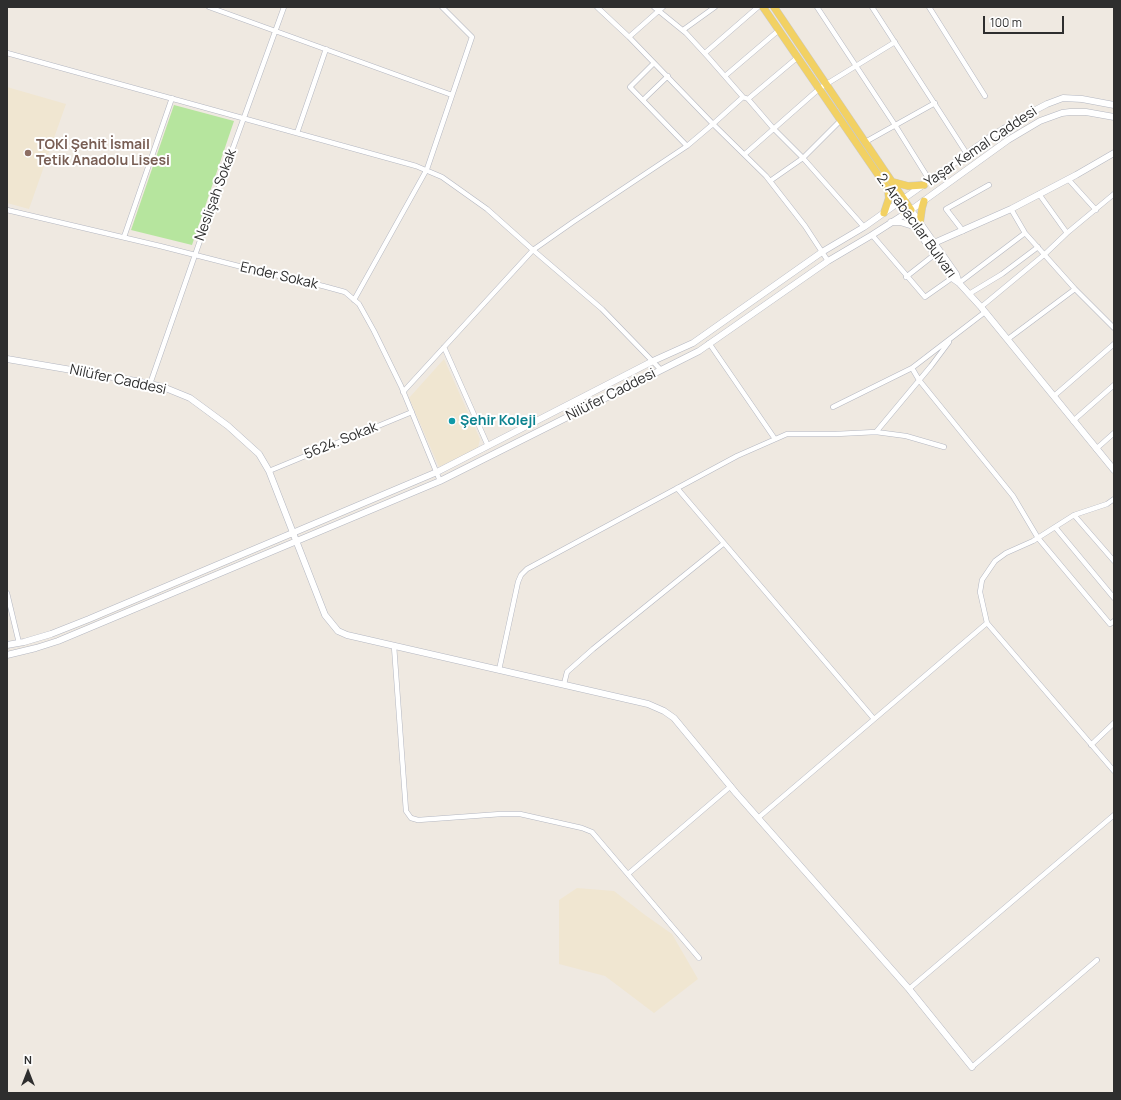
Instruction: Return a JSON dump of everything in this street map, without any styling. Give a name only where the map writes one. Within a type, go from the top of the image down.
[{"type":"main road","name":"2. Arabacılar Bulvarı","points":[[763,7],[798,57],[823,87],[841,120],[905,214]]},
{"type":"main road","points":[[774,7],[823,87],[893,182],[911,210]]},
{"type":"main road","points":[[893,182],[908,186],[927,183]]},
{"type":"main road","points":[[884,213],[889,198],[888,189]]},
{"type":"main road","points":[[917,224],[924,201]]},
{"type":"street","points":[[209,7],[452,95]]},
{"type":"street","name":"Neslişah Sokak","points":[[150,384],[284,7]]},
{"type":"street","points":[[354,300],[427,170],[472,37],[442,7]]},
{"type":"street","points":[[597,7],[668,76],[770,181],[828,261]]},
{"type":"street","points":[[654,7],[683,30],[705,53],[773,128],[803,158],[864,227]]},
{"type":"street","points":[[629,37],[663,7]]},
{"type":"street","points":[[683,30],[715,7]]},
{"type":"street","points":[[705,53],[758,7]]},
{"type":"street","points":[[817,7],[895,125],[927,183]]},
{"type":"street","points":[[872,7],[967,154]]},
{"type":"street","points":[[929,7],[985,96]]},
{"type":"street","points":[[725,76],[779,30]]},
{"type":"street","points":[[745,154],[773,128],[823,87],[895,42]]},
{"type":"street","points":[[297,134],[326,49]]},
{"type":"street","points":[[7,53],[427,170],[442,177],[487,209],[602,309],[661,370]]},
{"type":"street","points":[[403,392],[534,250],[572,222],[687,146],[798,57]]},
{"type":"street","points":[[654,63],[630,87],[687,146]]},
{"type":"street","points":[[643,100],[668,76]]},
{"type":"street","points":[[124,237],[172,98]]},
{"type":"street","name":"Yaşar Kemal Caddesi","points":[[7,645],[51,634],[89,619],[437,472],[653,361],[692,343],[822,252],[864,227],[967,154],[1026,115],[1057,100],[1069,98],[1114,105]]},
{"type":"street","points":[[867,141],[935,103]]},
{"type":"street","name":"Yaşar Kemal Caddesi","points":[[905,214],[1008,140],[1040,121],[1062,113],[1076,112],[1114,117]]},
{"type":"street","points":[[770,181],[803,158],[841,120]]},
{"type":"street","points":[[934,243],[1011,209],[1113,155]]},
{"type":"street","points":[[1068,179],[1096,210]]},
{"type":"street","points":[[963,231],[946,209],[989,185]]},
{"type":"street","points":[[1038,194],[1067,233]]},
{"type":"street","points":[[834,407],[912,368],[952,338],[1067,233],[1114,194]]},
{"type":"street","points":[[1011,209],[1025,233],[1075,289],[1114,328]]},
{"type":"street","name":"Ender Sokak","points":[[7,210],[195,254],[258,272],[345,292],[359,304],[374,331],[412,412],[440,481]]},
{"type":"street","points":[[911,210],[917,224],[934,243],[956,274],[959,283],[1025,233]]},
{"type":"street","name":"2. Arabacılar Bulvarı","points":[[905,214],[917,224],[934,255],[952,278],[959,283],[1008,339],[1114,470]]},
{"type":"street","name":"Nilüfer Caddesi","points":[[7,655],[58,641],[296,540],[440,481],[699,351],[828,261],[905,214]]},
{"type":"street","points":[[891,222],[917,224]]},
{"type":"street","points":[[872,235],[924,297],[952,278]]},
{"type":"street","points":[[969,294],[1002,274],[1038,247]]},
{"type":"street","points":[[906,276],[934,255]]},
{"type":"street","points":[[1008,339],[1075,289]]},
{"type":"street","points":[[876,432],[952,338]]},
{"type":"street","points":[[710,343],[775,439]]},
{"type":"street","points":[[1054,396],[1114,344]]},
{"type":"street","points":[[444,347],[488,446]]},
{"type":"street","name":"Nilüfer Caddesi","points":[[7,360],[150,384],[190,398],[228,426],[259,454],[269,471],[296,540]]},
{"type":"street","points":[[912,368],[919,380],[1013,496],[1038,538],[1110,624],[1114,621]]},
{"type":"street","points":[[1073,421],[1114,385]]},
{"type":"street","name":"5624. Sokak","points":[[269,471],[412,412]]},
{"type":"street","points":[[500,670],[518,582],[521,575],[527,569],[737,456],[787,434],[876,432],[906,436],[944,447]]},
{"type":"street","points":[[1096,449],[1114,432]]},
{"type":"street","points":[[677,488],[723,544],[874,719]]},
{"type":"street","points":[[1114,499],[1107,504],[1074,515],[1038,538],[1006,553],[995,561],[982,580],[980,592],[987,623],[1114,771]]},
{"type":"street","points":[[1074,515],[1114,561]]},
{"type":"street","points":[[1055,526],[1114,598]]},
{"type":"street","points":[[296,540],[325,615],[338,631],[347,635],[648,704],[664,711],[674,718],[730,786],[909,989],[972,1067],[1097,960]]},
{"type":"street","points":[[564,684],[568,672],[593,649],[723,544]]},
{"type":"street","points":[[7,592],[19,643]]},
{"type":"street","points":[[758,818],[987,623]]},
{"type":"street","points":[[394,646],[406,811],[411,818],[418,820],[520,814],[582,828],[592,832],[699,958]]},
{"type":"street","points":[[1091,745],[1114,723]]},
{"type":"street","points":[[628,874],[730,786]]},
{"type":"street","points":[[909,989],[1114,815]]},
{"type":"shaded area","name":"TOKİ Şehit İsmail Tetik Anadolu Lisesi","points":[[7,87],[66,104],[29,209],[7,203]]},
{"type":"shaded area","points":[[444,359],[480,439],[478,448],[439,467],[409,398]]},
{"type":"shaded area","points":[[577,888],[614,891],[672,934],[698,979],[654,1013],[605,976],[559,964],[559,900]]},
{"type":"green space","points":[[174,105],[234,121],[192,245],[131,230]]},
{"type":"place","name":"TOKİ Şehit İsmail Tetik Anadolu Lisesi","points":[[28,153]]},
{"type":"place","name":"Şehir Koleji","points":[[452,421]]}]
